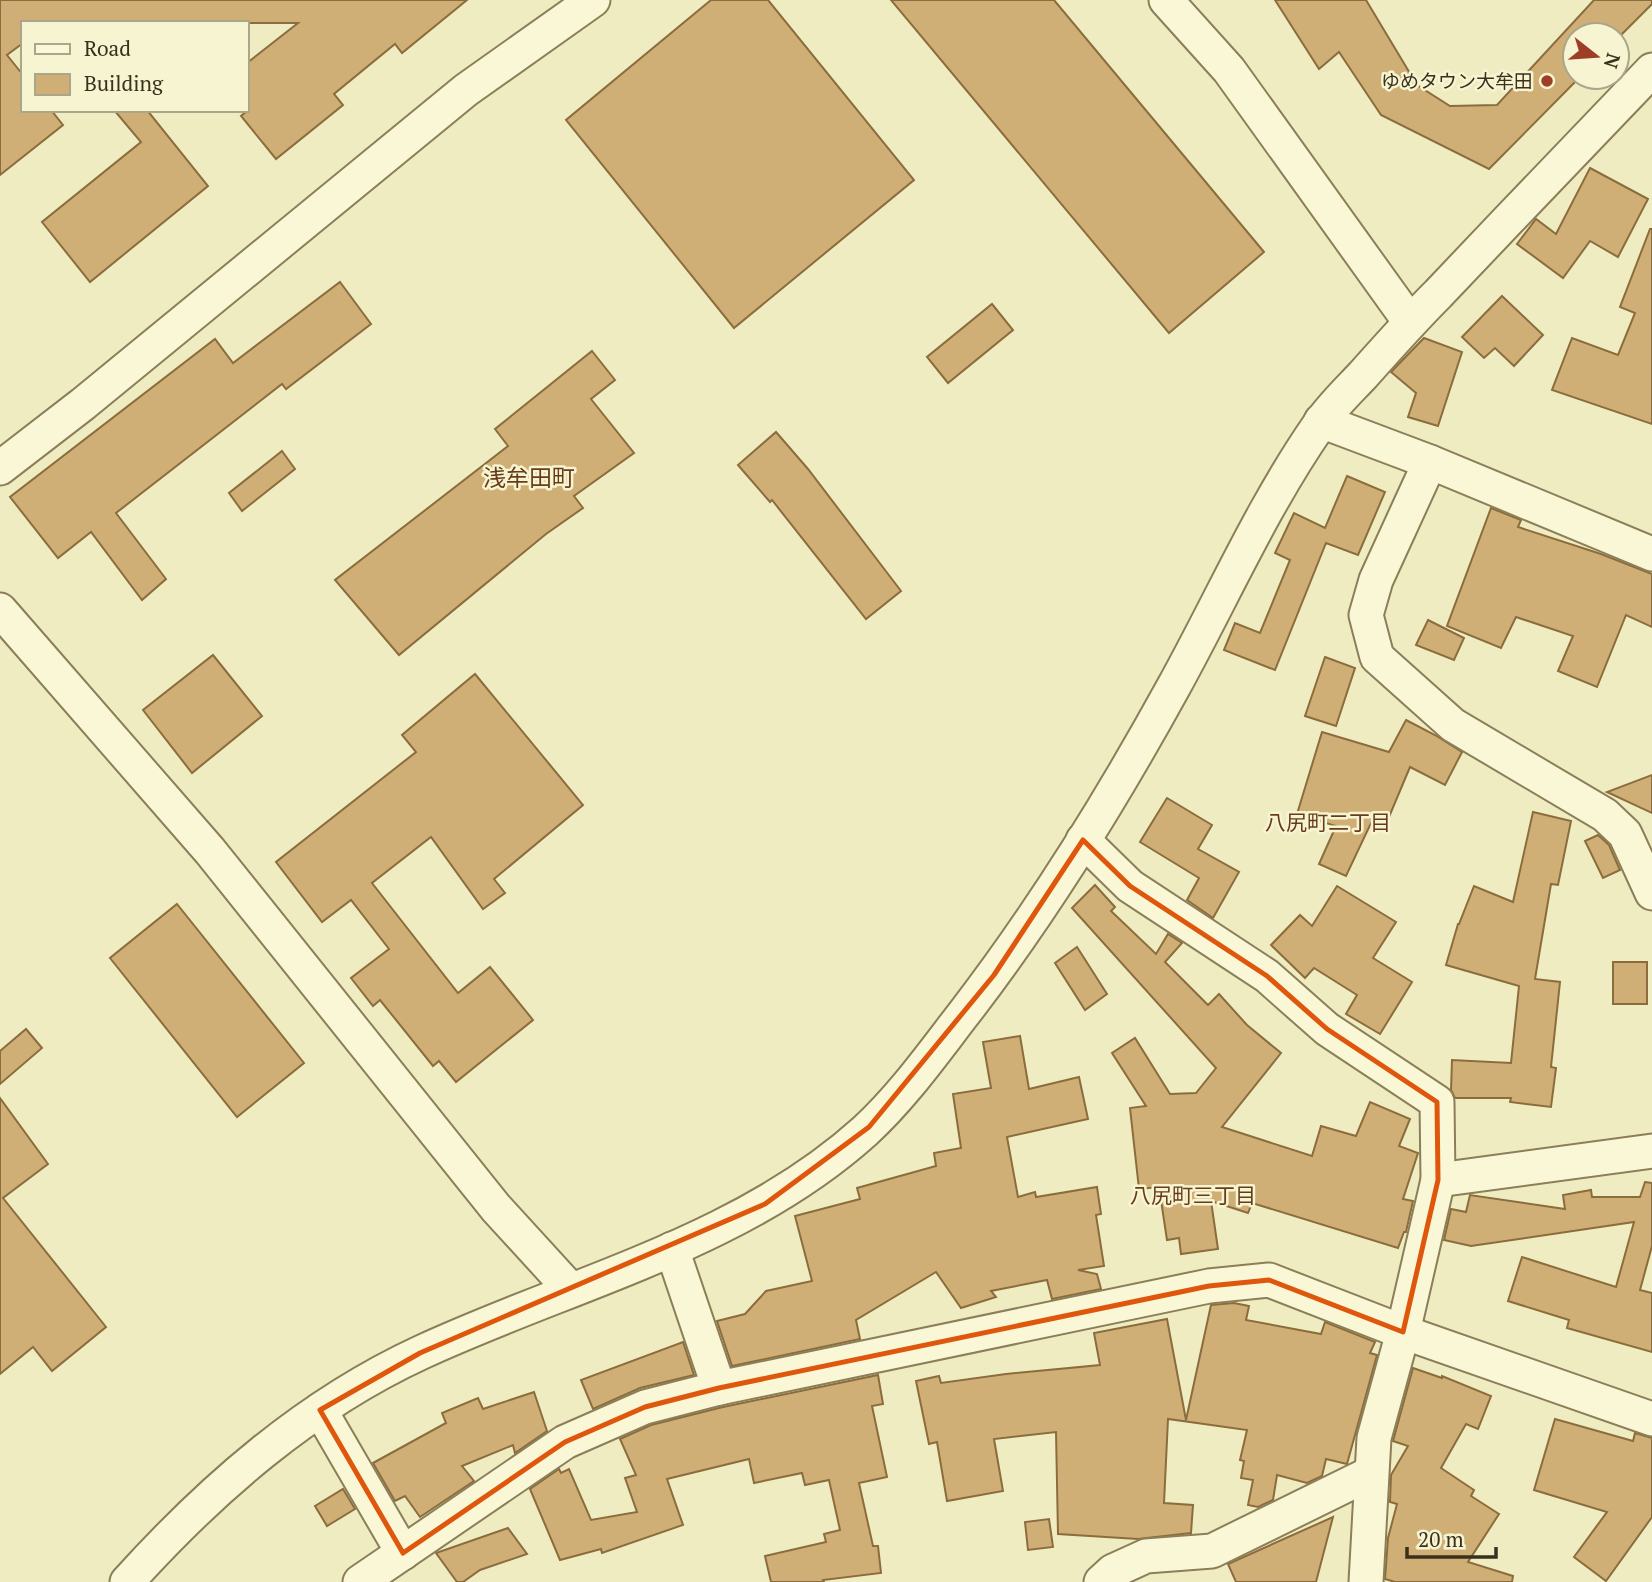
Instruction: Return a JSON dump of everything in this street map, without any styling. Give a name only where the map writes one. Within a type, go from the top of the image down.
[{"type":"street","points":[[0,468],[83,404],[466,90],[593,0]]},
{"type":"street","points":[[1166,0],[1229,70],[1410,323]]},
{"type":"street","points":[[127,1582],[177,1527],[273,1442],[352,1389],[420,1353],[672,1249],[765,1204],[819,1170],[869,1127],[923,1066],[993,975],[1083,840],[1173,687],[1258,523],[1321,421],[1410,323],[1652,69]]},
{"type":"street","points":[[1321,421],[1430,462],[1652,554]]},
{"type":"street","points":[[1430,462],[1376,580],[1366,615],[1377,657],[1453,725],[1605,815],[1625,834],[1652,893]]},
{"type":"street","points":[[0,610],[210,850],[496,1208],[571,1290]]},
{"type":"street","points":[[1083,840],[1130,886],[1267,976],[1327,1029],[1437,1102],[1438,1180],[1403,1332],[1374,1438],[1366,1582]]},
{"type":"street","points":[[1438,1180],[1652,1151]]},
{"type":"street","points":[[672,1249],[719,1388]]},
{"type":"street","points":[[360,1582],[565,1442],[645,1407],[719,1388],[1209,1286],[1269,1280],[1403,1332],[1652,1419]]},
{"type":"street","points":[[320,1410],[403,1553]]},
{"type":"street","points":[[1101,1582],[1113,1571],[1146,1556],[1212,1551],[1371,1473]]},
{"type":"highlighted area","points":[[1083,840],[1130,886],[1267,976],[1327,1029],[1437,1102],[1438,1180],[1403,1332],[1269,1280],[1209,1286],[719,1388],[645,1407],[565,1442],[403,1553],[320,1410],[420,1353],[765,1204],[869,1127],[994,975]]},
{"type":"building","points":[[0,0],[467,0],[402,53],[395,44],[334,94],[343,105],[276,159],[241,116],[248,112],[248,62],[298,23],[21,21],[21,44],[7,55],[21,72],[21,112],[53,112],[63,125],[0,175]]},
{"type":"building","points":[[711,0],[768,0],[914,180],[734,328],[566,120]]},
{"type":"building","points":[[891,0],[1054,0],[1264,252],[1169,333]]},
{"type":"building","name":"ゆめタウン大牟田","points":[[1275,0],[1366,0],[1417,85],[1450,106],[1497,105],[1561,36],[1561,91],[1566,91],[1489,169],[1381,115],[1339,52],[1319,69]]},
{"type":"building","name":"ゆめタウン大牟田","points":[[1594,0],[1652,0],[1652,4],[1631,25],[1631,21],[1575,21]]},
{"type":"building","points":[[116,112],[149,112],[208,186],[90,282],[42,222],[141,142]]},
{"type":"building","points":[[1590,168],[1648,199],[1618,257],[1590,241],[1563,278],[1517,244],[1536,219],[1556,234]]},
{"type":"building","points":[[1650,229],[1652,424],[1552,390],[1572,338],[1618,355],[1635,313],[1620,307]]},
{"type":"building","points":[[340,282],[371,324],[286,389],[282,384],[116,513],[166,579],[142,600],[91,532],[58,558],[10,497],[215,339],[233,363]]},
{"type":"building","points":[[1502,296],[1543,335],[1514,366],[1495,348],[1484,358],[1462,337]]},
{"type":"building","points":[[992,304],[1013,330],[948,383],[927,357]]},
{"type":"building","points":[[1424,338],[1462,352],[1438,426],[1408,417],[1416,393],[1391,372]]},
{"type":"building","points":[[592,351],[615,380],[591,399],[634,453],[574,496],[583,508],[546,534],[399,655],[335,580],[508,446],[495,429]]},
{"type":"building","points":[[776,432],[808,469],[901,591],[866,619],[772,500],[770,502],[738,465]]},
{"type":"building","points":[[282,451],[295,469],[242,511],[229,493]]},
{"type":"building","points":[[1347,476],[1385,492],[1358,555],[1326,543],[1275,670],[1224,650],[1235,623],[1260,633],[1290,560],[1275,553],[1294,513],[1325,528]]},
{"type":"building","points":[[1491,508],[1521,520],[1518,527],[1652,574],[1652,627],[1626,615],[1597,687],[1558,671],[1573,636],[1516,617],[1501,648],[1447,626]]},
{"type":"building","points":[[1428,620],[1464,638],[1454,660],[1416,645]]},
{"type":"building","points":[[213,655],[262,716],[192,773],[143,710]]},
{"type":"building","points":[[1325,657],[1355,668],[1336,726],[1305,716]]},
{"type":"building","points":[[475,674],[583,805],[494,879],[505,893],[483,909],[431,837],[372,883],[458,993],[490,967],[533,1020],[456,1082],[439,1061],[433,1066],[380,1000],[373,1006],[351,978],[389,949],[351,900],[322,922],[276,862],[416,752],[402,735]]},
{"type":"building","points":[[1406,720],[1462,752],[1445,785],[1410,767],[1384,829],[1371,823],[1346,876],[1319,864],[1336,826],[1297,814],[1322,732],[1389,752]]},
{"type":"building","points":[[1652,775],[1652,813],[1607,792]]},
{"type":"building","points":[[1167,798],[1212,825],[1198,849],[1239,872],[1213,918],[1187,900],[1199,878],[1140,842]]},
{"type":"building","points":[[1533,812],[1571,821],[1558,885],[1551,884],[1535,979],[1560,982],[1551,1067],[1556,1068],[1551,1107],[1510,1102],[1511,1098],[1455,1098],[1451,1090],[1452,1060],[1511,1063],[1519,986],[1446,965],[1458,924],[1474,886],[1513,902]]},
{"type":"building","points":[[1598,835],[1609,845],[1620,870],[1603,878],[1585,841]]},
{"type":"building","points":[[1095,885],[1115,907],[1111,911],[1156,954],[1168,934],[1182,943],[1165,962],[1208,1005],[1219,994],[1247,1025],[1281,1053],[1222,1127],[1312,1156],[1321,1126],[1356,1136],[1370,1102],[1410,1119],[1399,1146],[1418,1153],[1403,1199],[1413,1201],[1406,1232],[1398,1248],[1252,1203],[1248,1213],[1211,1201],[1218,1249],[1181,1254],[1179,1238],[1167,1240],[1159,1187],[1139,1189],[1130,1108],[1146,1106],[1112,1053],[1135,1038],[1170,1094],[1196,1093],[1216,1068],[1072,908]]},
{"type":"building","points":[[1337,886],[1396,922],[1373,958],[1412,982],[1380,1034],[1346,1014],[1357,995],[1314,968],[1305,978],[1271,945],[1300,915],[1312,926]]},
{"type":"building","points":[[177,904],[304,1063],[237,1117],[110,958]]},
{"type":"building","points":[[1077,947],[1107,994],[1085,1010],[1055,963]]},
{"type":"building","points":[[1613,962],[1647,962],[1647,1004],[1613,1004]]},
{"type":"building","points":[[26,1029],[42,1048],[0,1084],[0,1051]]},
{"type":"building","points":[[1020,1036],[1029,1089],[1079,1077],[1088,1119],[1007,1137],[1018,1197],[1035,1192],[1036,1197],[1097,1187],[1101,1214],[1096,1215],[1104,1266],[1078,1270],[1097,1274],[1101,1289],[1052,1299],[1047,1280],[991,1291],[996,1297],[961,1308],[936,1272],[856,1320],[860,1339],[732,1366],[717,1321],[745,1314],[766,1291],[812,1281],[795,1216],[860,1199],[857,1188],[936,1166],[934,1153],[961,1148],[953,1094],[991,1088],[983,1042]]},
{"type":"building","points":[[0,1098],[48,1164],[3,1198],[106,1327],[52,1371],[33,1347],[0,1374]]},
{"type":"building","points":[[1645,1182],[1652,1183],[1652,1246],[1640,1290],[1652,1293],[1652,1352],[1567,1328],[1569,1320],[1508,1301],[1522,1257],[1616,1287],[1634,1222],[1471,1246],[1444,1240],[1451,1209],[1466,1212],[1470,1195],[1565,1209],[1563,1195],[1591,1190],[1592,1197],[1640,1197]]},
{"type":"building","points":[[1234,1303],[1249,1306],[1246,1320],[1321,1334],[1325,1322],[1375,1342],[1370,1353],[1377,1355],[1347,1464],[1326,1459],[1322,1476],[1307,1483],[1277,1475],[1273,1500],[1258,1507],[1248,1505],[1253,1480],[1241,1478],[1244,1461],[1240,1460],[1247,1430],[1168,1419],[1164,1503],[1193,1505],[1191,1533],[1138,1539],[1058,1534],[1056,1432],[994,1439],[1003,1491],[947,1501],[937,1442],[929,1444],[916,1381],[939,1376],[941,1383],[1100,1365],[1094,1333],[1167,1319],[1186,1420],[1211,1305]]},
{"type":"building","points":[[683,1342],[694,1375],[640,1388],[593,1409],[581,1380]]},
{"type":"building","points":[[1413,1368],[1442,1376],[1491,1396],[1478,1429],[1466,1424],[1441,1468],[1474,1490],[1471,1496],[1499,1514],[1468,1562],[1513,1576],[1512,1582],[1395,1582],[1385,1579],[1388,1538],[1397,1504],[1390,1502],[1391,1475],[1408,1446],[1393,1441]]},
{"type":"building","points":[[878,1375],[883,1404],[872,1406],[887,1477],[859,1483],[873,1546],[878,1546],[881,1573],[823,1580],[824,1582],[771,1582],[765,1556],[826,1542],[824,1534],[840,1530],[829,1480],[805,1485],[802,1473],[754,1483],[749,1459],[667,1479],[683,1525],[602,1553],[601,1549],[560,1560],[530,1489],[559,1469],[561,1473],[569,1469],[591,1520],[637,1512],[625,1478],[636,1475],[620,1439],[651,1425],[723,1407]]},
{"type":"building","points":[[534,1392],[547,1431],[515,1453],[513,1445],[462,1466],[474,1481],[420,1517],[405,1496],[395,1501],[373,1463],[446,1423],[442,1413],[478,1398],[483,1409]]},
{"type":"building","points":[[1555,1419],[1633,1441],[1635,1433],[1652,1438],[1652,1517],[1606,1581],[1574,1557],[1607,1512],[1534,1490]]},
{"type":"building","points":[[343,1489],[355,1509],[327,1526],[315,1506]]},
{"type":"building","points":[[1333,1517],[1316,1582],[1236,1582],[1228,1564]]},
{"type":"building","points":[[1049,1519],[1053,1547],[1028,1550],[1025,1522]]},
{"type":"building","points":[[508,1528],[527,1554],[480,1570],[463,1582],[457,1582],[436,1553]]},
{"type":"place","name":"ゆめタウン大牟田","points":[[1547,81]]},
{"type":"district","name":"浅牟田町","points":[[529,478]]},
{"type":"district","name":"八尻町二丁目","points":[[1328,823]]},
{"type":"district","name":"八尻町三丁目","points":[[1193,1196]]}]
